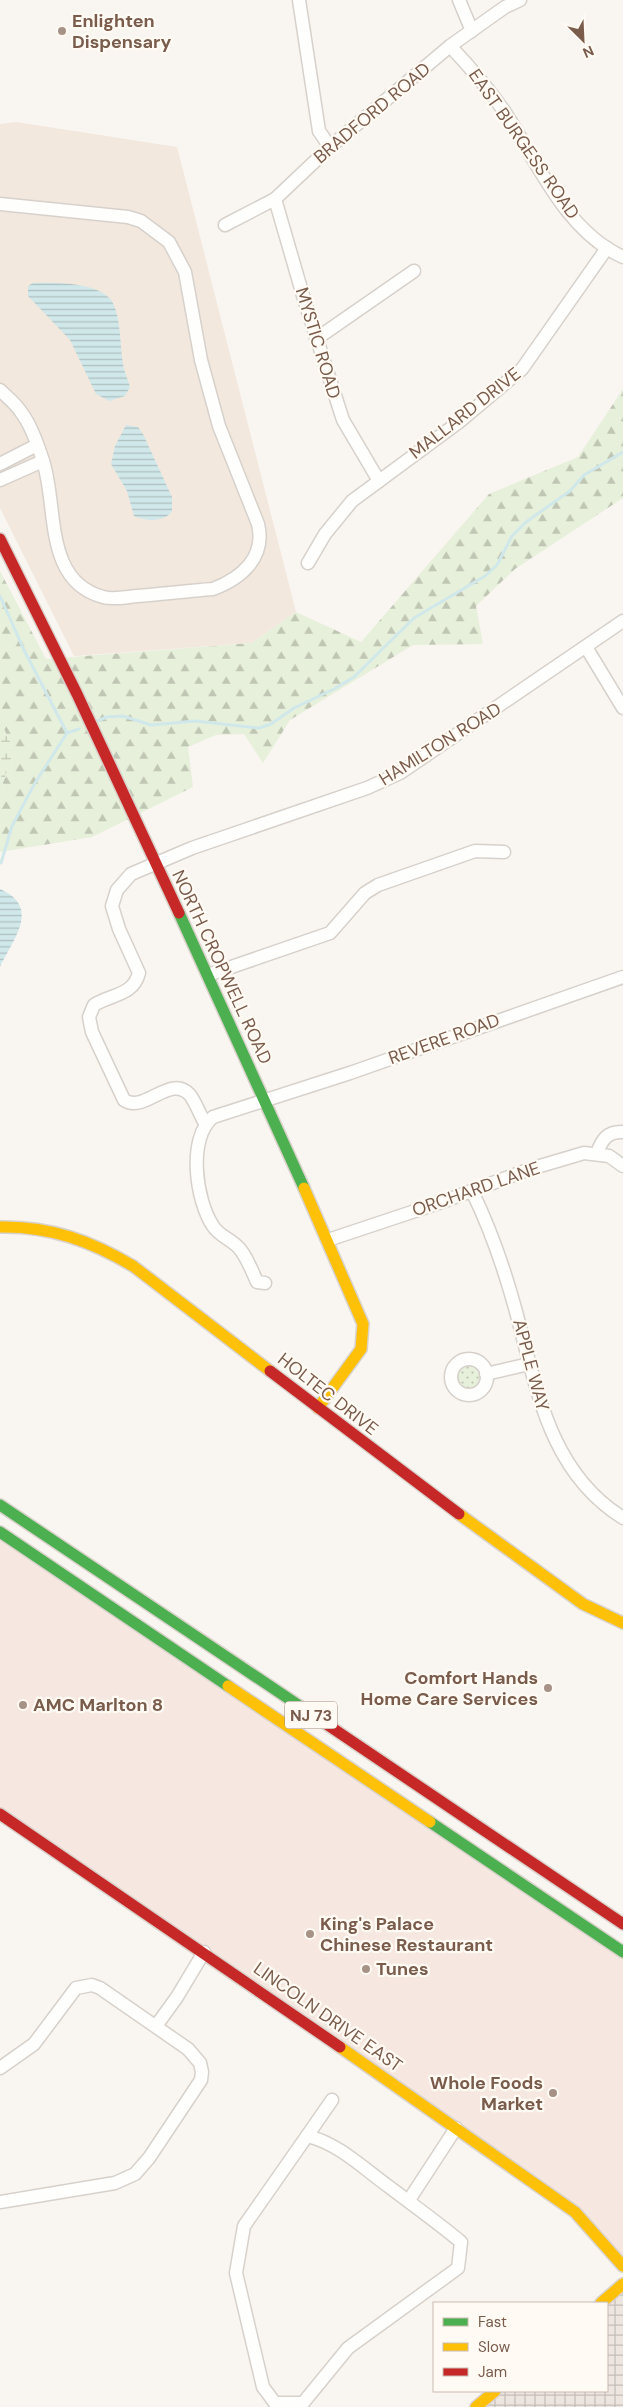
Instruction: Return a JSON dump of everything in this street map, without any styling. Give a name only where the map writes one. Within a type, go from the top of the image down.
[{"type":"main road","name":"NORTH CROPWELL ROAD","points":[[0,538],[77,694],[208,975],[328,1240],[363,1324],[361,1349],[318,1408]]},
{"type":"main road","name":"HOLTEC DRIVE","points":[[0,1227],[52,1230],[94,1243],[115,1254],[171,1294],[480,1530],[575,1598],[605,1616],[623,1622]]},
{"type":"main road","name":"NJ 73","points":[[0,1504],[623,1924]]},
{"type":"main road","name":"NJ 73","points":[[0,1532],[623,1952]]},
{"type":"main road","name":"LINCOLN DRIVE EAST","points":[[0,1814],[204,1952],[575,2212],[623,2266]]},
{"type":"main road","points":[[602,2302],[623,2284]]},
{"type":"main road","points":[[476,2407],[495,2392]]},
{"type":"street","points":[[298,0],[319,131],[330,147]]},
{"type":"street","points":[[459,0],[472,30]]},
{"type":"street","name":"BRADFORD ROAD","points":[[225,225],[275,199],[330,147],[450,46],[505,7],[520,0]]},
{"type":"street","name":"EAST BURGESS ROAD","points":[[450,46],[494,96],[565,208],[597,242],[623,256]]},
{"type":"street","name":"MYSTIC ROAD","points":[[275,199],[316,338],[343,420],[379,480]]},
{"type":"street","points":[[0,204],[128,217],[141,221],[169,242],[185,272],[201,360],[224,440],[258,524],[261,537],[259,550],[240,575],[226,584],[213,589],[113,598],[105,598],[86,591],[72,579],[62,563],[58,550],[49,484],[37,445],[21,412],[0,390]]},
{"type":"street","name":"MALLARD DRIVE","points":[[308,563],[333,523],[352,501],[459,422],[522,369],[607,248]]},
{"type":"street","points":[[316,338],[414,271]]},
{"type":"street","points":[[0,464],[37,445]]},
{"type":"street","points":[[0,480],[43,461]]},
{"type":"street","name":"HAMILTON ROAD","points":[[205,1123],[191,1096],[185,1091],[177,1089],[168,1090],[133,1104],[124,1100],[99,1049],[90,1024],[91,1010],[94,1005],[130,990],[135,985],[139,973],[116,920],[112,906],[114,896],[122,883],[131,874],[192,848],[367,788],[392,777],[460,734],[623,621]]},
{"type":"street","points":[[586,647],[623,708]]},
{"type":"street","points":[[208,975],[330,933],[365,893],[378,885],[475,851],[504,852]]},
{"type":"street","name":"REVERE ROAD","points":[[205,1123],[213,1117],[350,1073],[623,977]]},
{"type":"street","points":[[205,1123],[199,1141],[198,1174],[201,1198],[208,1217],[219,1234],[239,1248],[257,1282],[266,1283]]},
{"type":"street","points":[[623,1132],[608,1134],[603,1139],[597,1153],[609,1156],[623,1166]]},
{"type":"street","name":"ORCHARD LANE","points":[[328,1240],[472,1191],[530,1169],[584,1153],[597,1153]]},
{"type":"street","name":"APPLE WAY","points":[[472,1191],[485,1218],[507,1281],[546,1422],[562,1453],[603,1506],[623,1518]]},
{"type":"street","points":[[486,1374],[529,1364]]},
{"type":"street","points":[[156,2026],[204,1952]]},
{"type":"street","points":[[0,2068],[34,2044],[76,1988],[92,1985],[100,1988],[196,2055],[202,2072],[197,2089],[167,2128],[142,2167],[135,2174],[115,2183],[0,2202]]},
{"type":"street","points":[[308,2136],[322,2139],[341,2151],[409,2200],[461,2242],[458,2268],[348,2348],[303,2403],[274,2403],[263,2386],[236,2273],[244,2226],[332,2100]]},
{"type":"street","points":[[409,2200],[456,2128]]},
{"type":"shaded area","points":[[16,122],[177,147],[296,612],[252,643],[74,656],[0,508],[0,124]]},
{"type":"shaded area","points":[[0,1533],[623,1952],[623,2266],[575,2212],[0,1814]]},
{"type":"shaded area","points":[[623,2284],[623,2407],[479,2407],[497,2392],[608,2392],[608,2302]]},
{"type":"green space","points":[[623,389],[623,498],[515,569],[476,606],[483,644],[413,645],[290,720],[263,763],[244,734],[216,735],[188,747],[193,787],[92,837],[0,852],[0,791],[14,750],[0,721],[0,571],[46,659],[252,643],[296,612],[361,642],[489,494],[578,457]]},
{"type":"green space","points":[[0,721],[14,750],[0,791]]},
{"type":"green space","points":[[469,1359],[481,1365],[487,1377],[481,1389],[469,1395],[457,1389],[451,1377],[457,1365]]},
{"type":"water","points":[[33,283],[63,283],[86,286],[105,294],[111,300],[117,313],[124,367],[130,387],[125,396],[109,401],[96,394],[70,340],[28,296],[28,286]]},
{"type":"water","points":[[126,425],[138,427],[143,434],[172,497],[172,511],[164,518],[149,520],[134,516],[127,491],[111,464],[115,446]]},
{"type":"water","points":[[0,889],[12,896],[19,905],[22,914],[17,934],[0,967]]},
{"type":"waterway","points":[[97,721],[107,717],[123,716],[151,725],[195,721],[259,728],[271,724],[294,708],[354,677],[414,618],[485,576],[497,565],[512,536],[526,522],[570,491],[584,475],[623,452]]},
{"type":"waterway","points":[[0,596],[24,650],[67,733]]},
{"type":"waterway","points":[[67,733],[79,729]]},
{"type":"waterway","points":[[1,863],[12,826],[35,783],[67,733]]},
{"type":"traffic: fast","points":[[179,913],[304,1188]]},
{"type":"traffic: fast","points":[[0,1505],[310,1713]]},
{"type":"traffic: fast","points":[[0,1532],[228,1686]]},
{"type":"traffic: fast","points":[[430,1822],[623,1952]]},
{"type":"traffic: slow","points":[[304,1188],[363,1324],[361,1349],[318,1408]]},
{"type":"traffic: slow","points":[[0,1227],[18,1227],[53,1232],[102,1249],[133,1266],[270,1371]]},
{"type":"traffic: slow","points":[[459,1514],[583,1604],[623,1623]]},
{"type":"traffic: slow","points":[[228,1686],[430,1822]]},
{"type":"traffic: slow","points":[[340,2047],[575,2212],[623,2266]]},
{"type":"traffic: slow","points":[[602,2302],[623,2284]]},
{"type":"traffic: slow","points":[[476,2407],[494,2392]]},
{"type":"traffic: jam","points":[[0,539],[77,694],[179,913]]},
{"type":"traffic: jam","points":[[270,1371],[459,1514]]},
{"type":"traffic: jam","points":[[310,1713],[623,1924]]},
{"type":"traffic: jam","points":[[0,1814],[340,2047]]},
{"type":"place","name":"Enlighten Dispensary","points":[[62,31]]},
{"type":"place","name":"Comfort Hands Home Care Services","points":[[548,1688]]},
{"type":"place","name":"AMC Marlton 8","points":[[23,1705]]},
{"type":"place","name":"King's Palace Chinese Restaurant","points":[[310,1934]]},
{"type":"place","name":"Tunes","points":[[366,1969]]},
{"type":"place","name":"Whole Foods Market","points":[[553,2093]]}]
